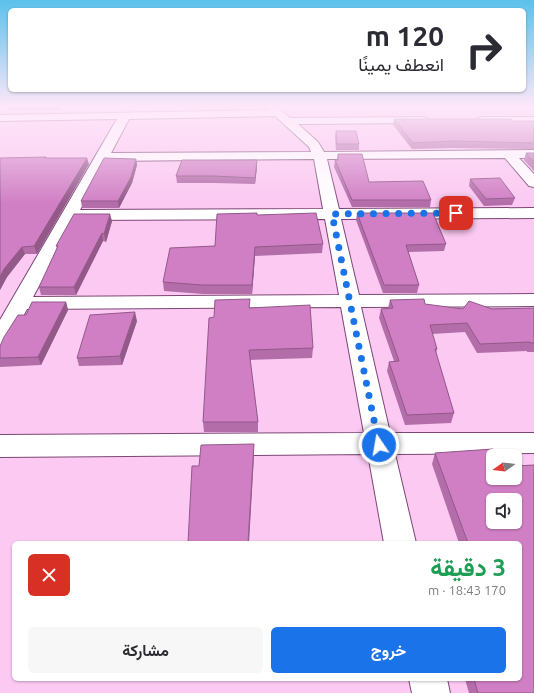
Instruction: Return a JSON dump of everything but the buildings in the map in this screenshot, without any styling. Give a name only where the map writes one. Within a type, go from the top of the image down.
[{"type":"street","points":[[0,339],[112,139]]},
{"type":"street","points":[[308,139],[314,145],[320,156],[400,541]]},
{"type":"street","points":[[102,157],[534,154]]},
{"type":"street","points":[[510,155],[534,183]]},
{"type":"street","points":[[70,215],[534,213]]},
{"type":"street","points":[[21,303],[534,300]]},
{"type":"street","points":[[0,446],[534,443]]},
{"type":"street","points":[[428,681],[431,693]]},
{"type":"route","points":[[379,445],[332,214],[456,213]]}]
